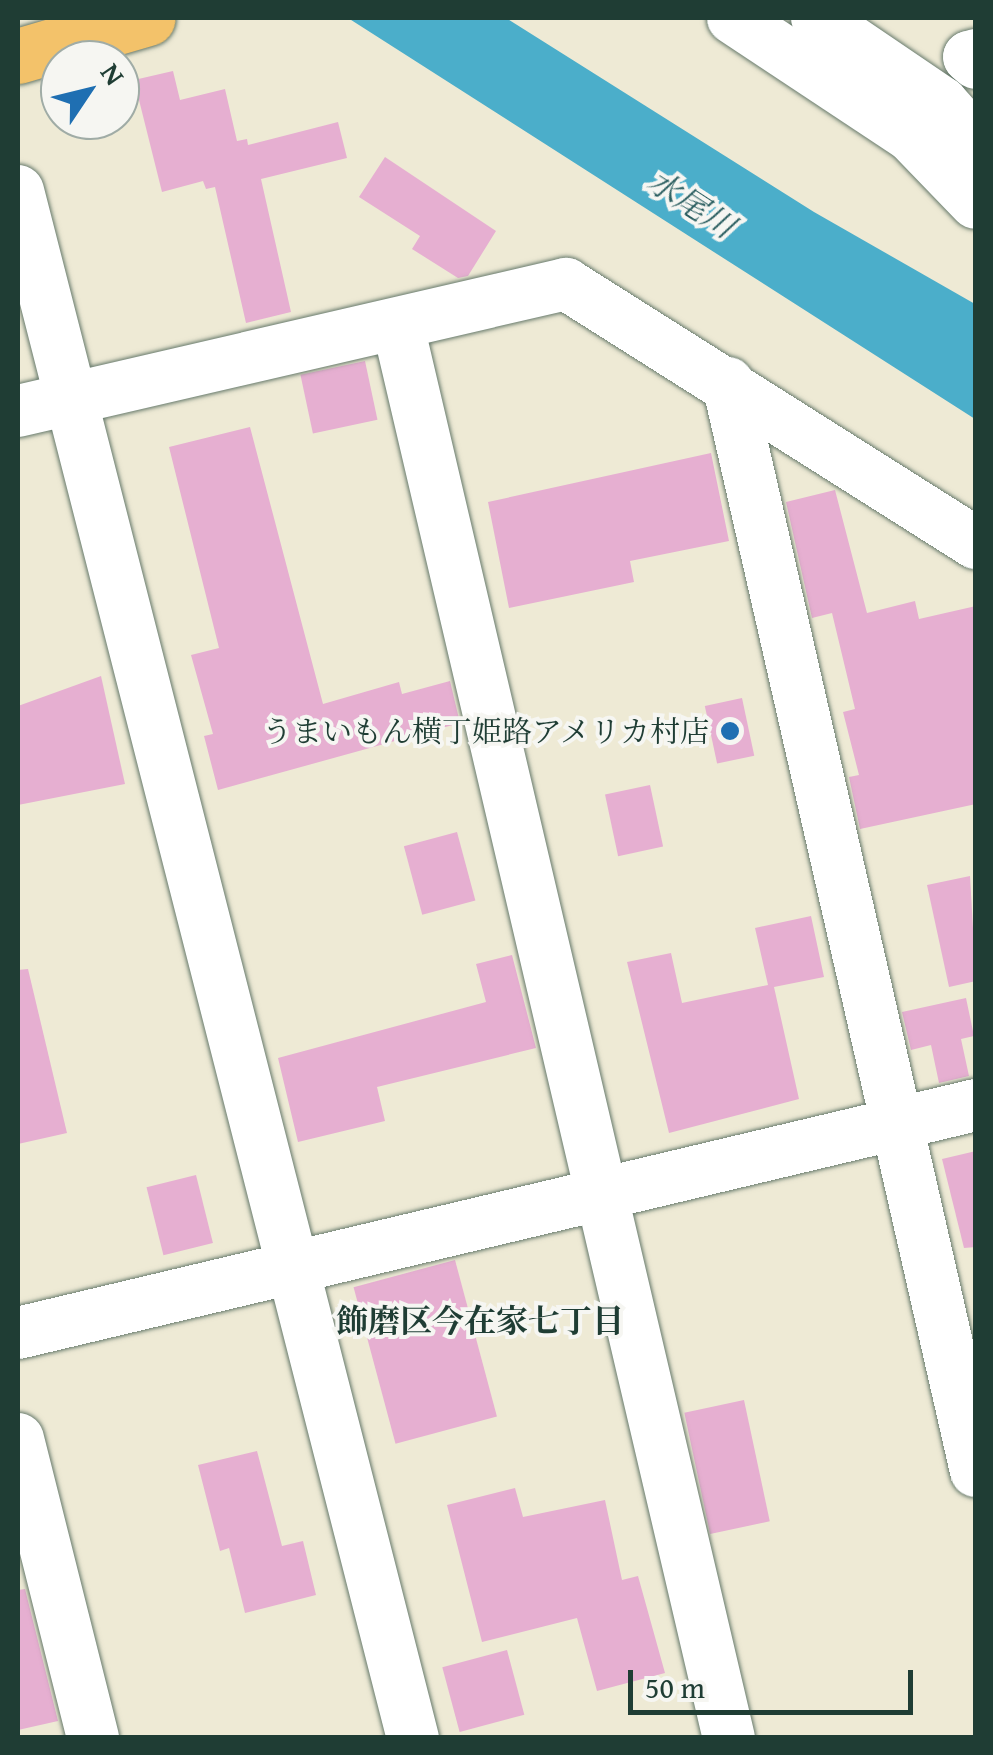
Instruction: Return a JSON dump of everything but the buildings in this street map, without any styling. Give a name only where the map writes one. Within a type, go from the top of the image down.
[{"type":"main road","points":[[18,56],[148,18]]},
{"type":"street","points":[[733,18],[911,136],[976,203]]},
{"type":"street","points":[[817,18],[942,103],[976,141]]},
{"type":"street","points":[[976,55],[969,57],[976,63]]},
{"type":"street","points":[[18,191],[74,397],[413,1738]]},
{"type":"street","points":[[18,411],[566,284],[976,543]]},
{"type":"street","points":[[398,326],[730,1738]]},
{"type":"street","points":[[728,383],[894,1125],[976,1471]]},
{"type":"street","points":[[18,1333],[976,1105]]},
{"type":"street","points":[[18,1440],[93,1738]]},
{"type":"water","name":"水尾川","points":[[348,18],[506,18],[814,212],[975,304],[975,419]]},
{"type":"place","name":"うまいもん横丁姫路アメリカ村店","points":[[730,731]]},
{"type":"district","name":"飾磨区今在家七丁目","points":[[480,1321]]}]
